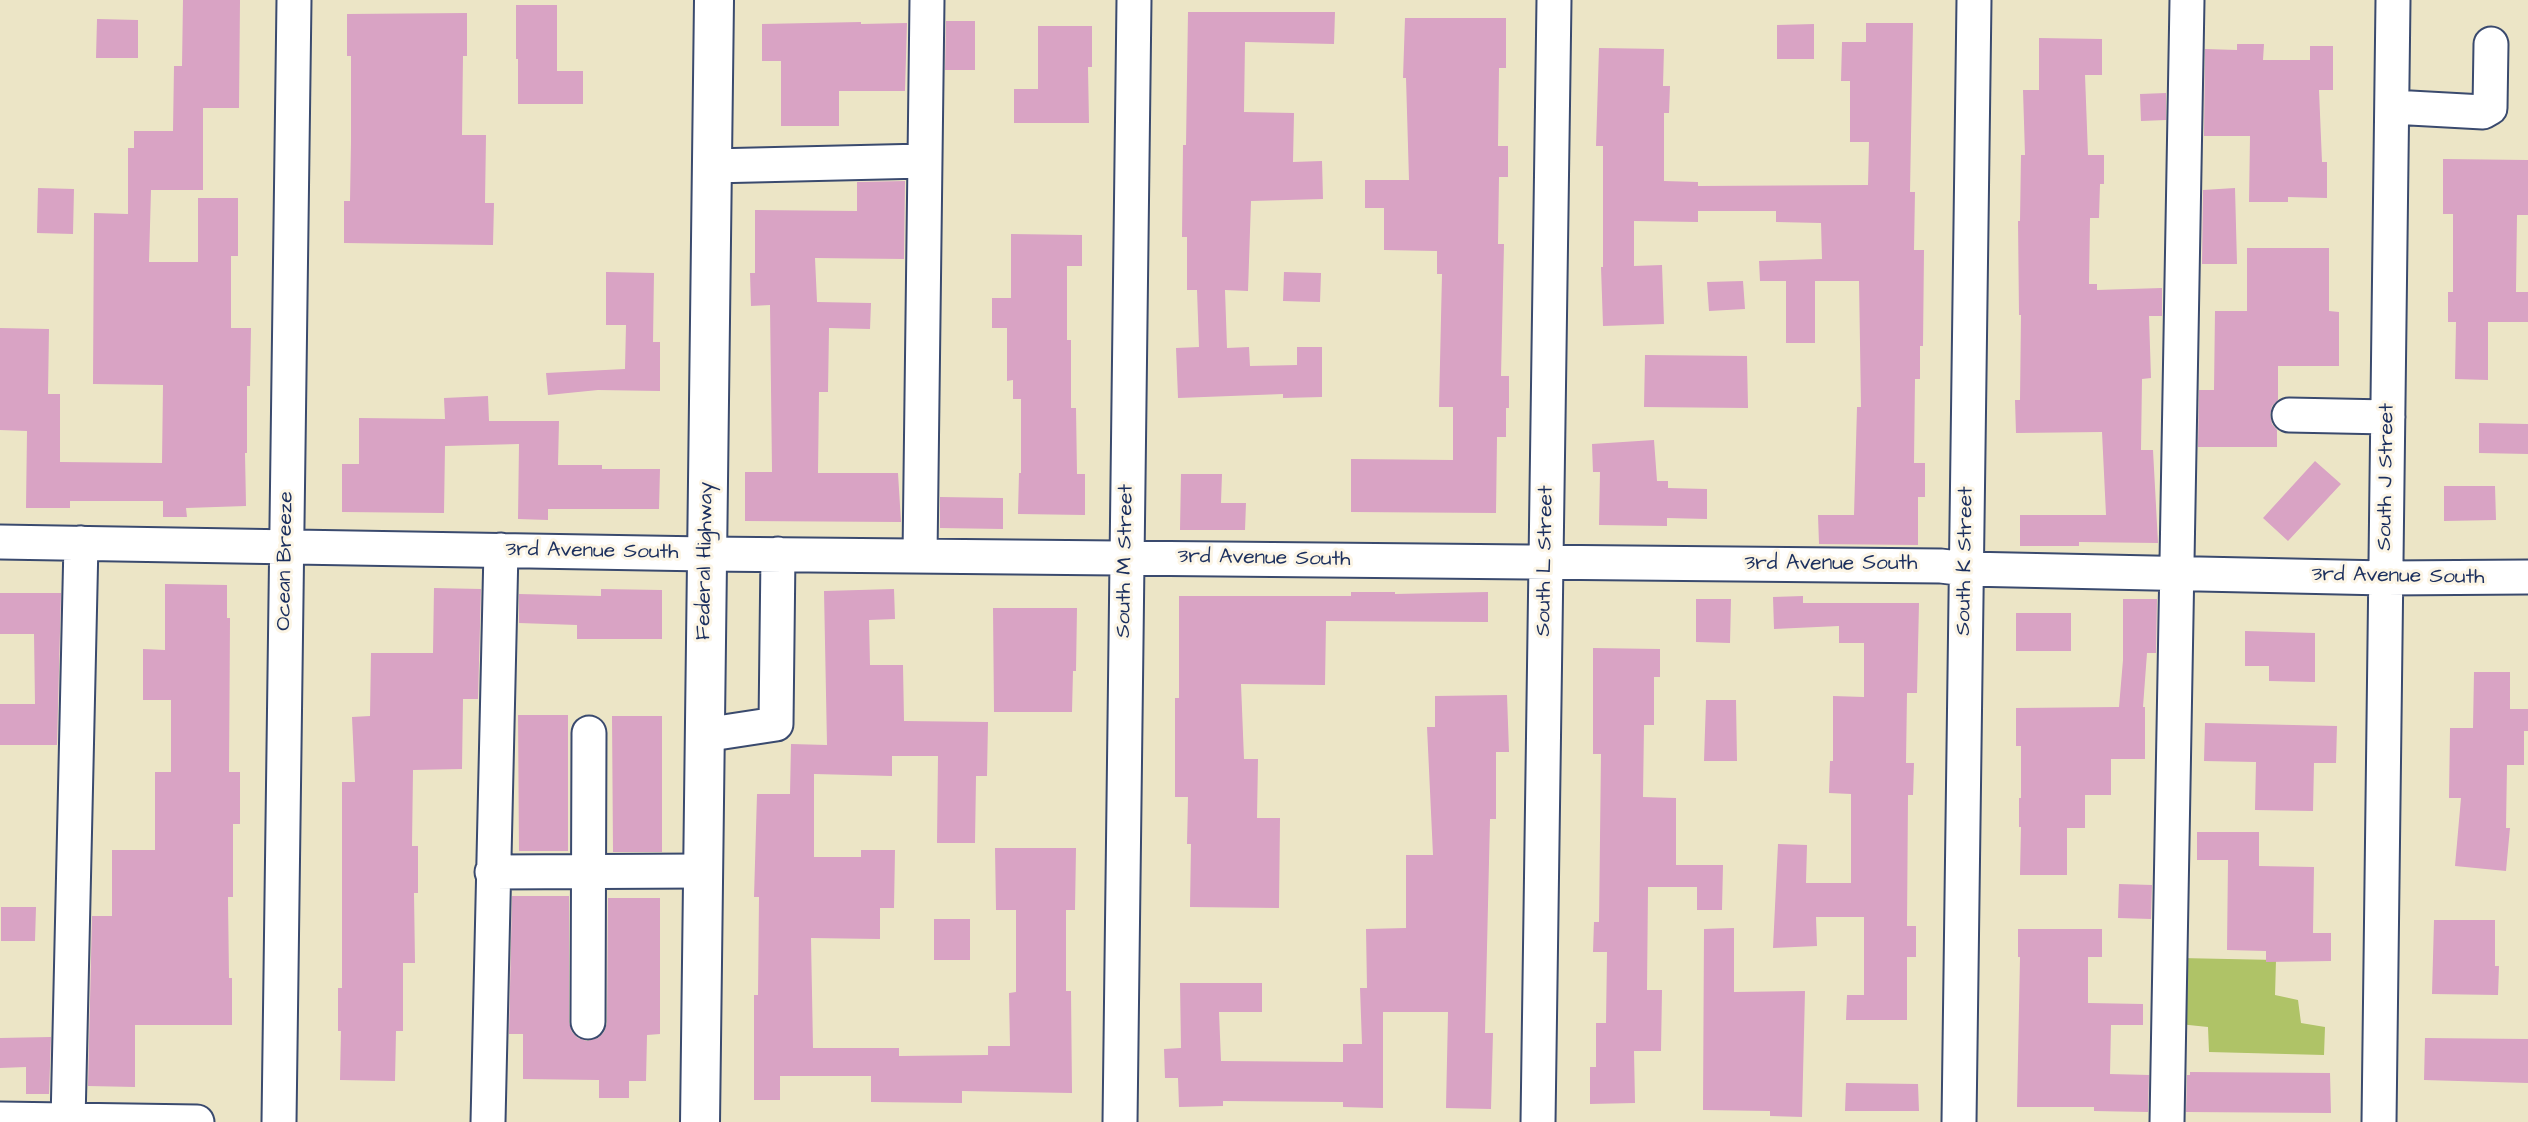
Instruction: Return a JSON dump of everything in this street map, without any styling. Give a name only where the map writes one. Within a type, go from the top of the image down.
[{"type":"main road","name":"Federal Highway","points":[[700,1122],[713,0]]},
{"type":"street","name":"Ocean Breeze","points":[[279,1122],[294,0]]},
{"type":"street","points":[[920,556],[927,0]]},
{"type":"street","name":"South M Street","points":[[1120,1122],[1134,0]]},
{"type":"street","name":"South L Street","points":[[1538,1122],[1554,0]]},
{"type":"street","name":"South K Street","points":[[1959,1122],[1973,0]]},
{"type":"street","points":[[2167,1122],[2187,0]]},
{"type":"street","name":"South J Street","points":[[2379,1122],[2393,0]]},
{"type":"street","points":[[2392,107],[2483,112],[2487,110],[2490,108],[2491,44]]},
{"type":"street","points":[[711,166],[925,161]]},
{"type":"street","points":[[2289,415],[2388,416]]},
{"type":"street","name":"3rd Avenue South","points":[[0,542],[706,554],[1941,566],[1966,569],[2386,578],[2528,577]]},
{"type":"street","points":[[68,1121],[81,543]]},
{"type":"street","points":[[488,1122],[501,550]]},
{"type":"street","points":[[704,735],[776,724],[778,554]]},
{"type":"street","points":[[588,1022],[589,733]]},
{"type":"street","points":[[492,872],[703,871]]},
{"type":"street","points":[[0,1119],[197,1122]]},
{"type":"green space","points":[[2180,958],[2276,960],[2275,995],[2298,1000],[2301,1023],[2325,1027],[2324,1055],[2209,1052],[2208,1027],[2179,1024]]},
{"type":"building","points":[[183,0],[240,0],[239,108],[203,108],[203,190],[151,190],[149,262],[198,262],[198,198],[238,198],[238,256],[231,256],[231,328],[251,328],[245,453],[246,506],[186,508],[187,517],[163,517],[163,501],[70,501],[70,508],[26,508],[27,431],[0,430],[0,328],[49,329],[48,394],[60,394],[60,462],[162,463],[163,385],[93,384],[94,213],[128,214],[128,148],[134,148],[134,131],[173,131],[174,66],[182,66]]},
{"type":"building","points":[[516,5],[557,5],[557,71],[583,71],[583,104],[518,104]]},
{"type":"building","points":[[1188,12],[1335,12],[1334,44],[1245,42],[1244,112],[1294,113],[1293,162],[1322,161],[1323,199],[1251,201],[1248,291],[1225,290],[1227,348],[1249,347],[1250,366],[1297,365],[1297,347],[1322,347],[1322,397],[1283,398],[1283,394],[1178,398],[1176,348],[1199,347],[1197,290],[1187,290],[1187,237],[1182,237]]},
{"type":"building","points":[[467,13],[467,56],[463,56],[462,135],[486,135],[485,203],[494,203],[493,245],[344,243],[344,201],[350,201],[351,142],[351,56],[347,56],[347,14]]},
{"type":"building","points":[[1405,18],[1506,18],[1506,68],[1499,68],[1498,146],[1508,146],[1508,177],[1499,177],[1498,244],[1504,244],[1501,376],[1509,376],[1509,408],[1506,408],[1506,437],[1497,437],[1496,513],[1351,512],[1351,459],[1453,460],[1453,407],[1439,407],[1442,274],[1437,274],[1437,251],[1384,250],[1384,208],[1365,208],[1365,180],[1409,180],[1406,78],[1403,78]]},
{"type":"building","points":[[97,19],[138,20],[138,58],[96,58]]},
{"type":"building","points":[[946,21],[975,21],[975,70],[945,70]]},
{"type":"building","points":[[907,23],[905,91],[839,91],[839,126],[781,126],[781,61],[762,61],[762,24]]},
{"type":"building","points":[[1866,23],[1913,23],[1910,192],[1915,192],[1914,250],[1924,250],[1923,346],[1920,346],[1920,379],[1915,379],[1914,463],[1925,463],[1925,497],[1918,497],[1918,545],[1819,544],[1818,515],[1854,515],[1857,407],[1861,407],[1859,281],[1815,281],[1815,343],[1786,343],[1786,281],[1760,281],[1759,261],[1822,259],[1821,223],[1776,222],[1776,211],[1698,211],[1698,222],[1634,221],[1634,266],[1662,265],[1664,324],[1603,326],[1603,146],[1596,146],[1599,48],[1664,49],[1663,86],[1670,86],[1669,113],[1664,113],[1664,181],[1698,182],[1698,186],[1868,185],[1869,142],[1850,142],[1850,81],[1841,81],[1842,42],[1866,42]]},
{"type":"building","points":[[1814,24],[1814,59],[1777,59],[1777,25]]},
{"type":"building","points":[[1038,26],[1092,26],[1092,67],[1088,67],[1089,123],[1014,123],[1014,89],[1038,89]]},
{"type":"building","points":[[2039,38],[2102,39],[2102,75],[2085,75],[2088,155],[2104,155],[2104,184],[2100,184],[2099,218],[2090,218],[2089,284],[2097,284],[2097,290],[2162,288],[2162,316],[2149,316],[2151,378],[2142,379],[2141,450],[2153,450],[2158,543],[2079,542],[2079,546],[2020,546],[2020,515],[2106,515],[2102,432],[2016,433],[2015,400],[2020,400],[2021,315],[2018,221],[2021,155],[2025,155],[2023,90],[2039,90]]},
{"type":"building","points":[[2237,44],[2264,44],[2263,60],[2310,60],[2310,46],[2333,46],[2333,90],[2319,90],[2322,162],[2327,162],[2327,198],[2288,197],[2288,202],[2249,202],[2250,136],[2204,136],[2205,49],[2237,50]]},
{"type":"building","points":[[2166,93],[2166,120],[2141,121],[2140,94]]},
{"type":"building","points":[[2443,159],[2528,160],[2528,215],[2517,215],[2516,292],[2528,292],[2528,322],[2488,322],[2488,380],[2455,379],[2456,322],[2448,322],[2448,292],[2453,292],[2453,214],[2443,214]]},
{"type":"building","points":[[905,181],[904,259],[815,258],[817,302],[871,303],[870,329],[829,328],[828,392],[819,392],[818,473],[898,473],[901,522],[745,521],[745,472],[772,472],[770,305],[751,306],[750,273],[755,273],[755,210],[857,211],[857,182]]},
{"type":"building","points":[[38,188],[74,189],[73,234],[37,233]]},
{"type":"building","points":[[2235,188],[2237,264],[2202,264],[2203,190]]},
{"type":"building","points":[[1011,234],[1082,235],[1082,266],[1067,266],[1067,340],[1071,340],[1071,408],[1076,408],[1077,474],[1085,474],[1085,515],[1018,514],[1021,399],[1013,399],[1013,380],[1007,381],[1007,328],[992,328],[992,298],[1011,298]]},
{"type":"building","points":[[2247,248],[2329,248],[2329,311],[2339,312],[2339,366],[2278,366],[2278,400],[2272,406],[2270,415],[2277,430],[2277,447],[2198,447],[2199,390],[2214,390],[2215,311],[2247,311]]},
{"type":"building","points":[[606,272],[654,273],[653,342],[660,342],[660,391],[598,390],[548,395],[546,373],[625,369],[626,325],[606,325]]},
{"type":"building","points":[[1284,272],[1321,273],[1320,302],[1283,301]]},
{"type":"building","points":[[1743,281],[1745,309],[1709,311],[1707,282]]},
{"type":"building","points":[[1645,355],[1747,356],[1748,408],[1644,407]]},
{"type":"building","points":[[488,396],[489,421],[559,421],[558,465],[602,465],[602,469],[660,469],[659,509],[548,509],[548,520],[518,519],[519,444],[445,446],[444,513],[342,512],[342,464],[359,464],[359,418],[445,419],[444,398]]},
{"type":"building","points":[[2479,423],[2528,424],[2528,454],[2479,453]]},
{"type":"building","points":[[1654,440],[1657,481],[1668,481],[1668,488],[1707,489],[1707,519],[1667,518],[1667,526],[1599,525],[1600,472],[1593,472],[1592,444]]},
{"type":"building","points":[[2315,461],[2341,484],[2288,541],[2263,518]]},
{"type":"building","points":[[1181,474],[1222,474],[1221,503],[1246,503],[1245,530],[1180,530]]},
{"type":"building","points":[[2444,486],[2495,486],[2496,520],[2444,521]]},
{"type":"building","points":[[940,497],[1003,498],[1003,529],[940,528]]},
{"type":"building","points":[[165,584],[227,585],[227,618],[230,618],[229,772],[240,772],[240,824],[233,824],[233,897],[228,897],[232,1025],[135,1025],[135,1087],[88,1086],[92,916],[112,916],[112,850],[155,850],[155,772],[171,772],[171,700],[143,700],[143,649],[165,650]]},
{"type":"building","points":[[434,588],[481,589],[478,699],[463,699],[462,769],[413,770],[412,846],[418,846],[418,893],[414,893],[415,963],[403,963],[403,1031],[396,1031],[395,1081],[340,1080],[338,988],[342,988],[342,782],[355,782],[352,717],[370,716],[371,653],[433,653]]},
{"type":"building","points":[[601,589],[662,590],[662,639],[577,639],[577,625],[519,623],[519,594],[601,596]]},
{"type":"building","points":[[894,589],[895,619],[869,620],[870,665],[903,665],[904,721],[988,722],[987,776],[976,776],[975,843],[937,843],[938,756],[892,756],[892,776],[814,774],[814,857],[861,857],[861,850],[895,850],[894,908],[880,908],[880,939],[811,938],[813,1048],[899,1048],[899,1056],[988,1055],[988,1046],[1010,1046],[1009,993],[1016,992],[1016,910],[996,910],[995,848],[1076,848],[1075,910],[1066,910],[1066,991],[1071,991],[1072,1093],[962,1091],[962,1103],[871,1102],[871,1076],[780,1076],[780,1100],[754,1100],[754,995],[758,995],[759,897],[754,897],[757,794],[790,794],[791,744],[827,745],[824,591]]},
{"type":"building","points":[[1351,592],[1488,592],[1488,622],[1326,621],[1325,685],[1241,684],[1244,759],[1258,759],[1257,818],[1280,818],[1279,908],[1190,907],[1191,844],[1187,844],[1188,797],[1175,797],[1179,596],[1351,596]]},
{"type":"building","points":[[0,593],[61,593],[57,745],[0,745],[0,704],[35,704],[34,634],[0,634]]},
{"type":"building","points":[[1803,596],[1803,603],[1919,603],[1917,693],[1907,693],[1906,763],[1914,763],[1913,795],[1908,795],[1907,926],[1916,926],[1916,957],[1907,957],[1907,1020],[1846,1020],[1847,995],[1864,995],[1864,917],[1816,917],[1817,946],[1773,948],[1778,844],[1807,845],[1806,883],[1851,883],[1851,794],[1829,793],[1830,761],[1833,761],[1833,696],[1864,697],[1864,643],[1839,643],[1839,626],[1774,629],[1773,597]]},
{"type":"building","points":[[1696,599],[1731,599],[1730,643],[1696,642]]},
{"type":"building","points":[[2123,599],[2157,599],[2156,653],[2147,653],[2143,707],[2145,759],[2111,759],[2111,795],[2085,795],[2085,828],[2067,828],[2067,875],[2020,875],[2021,746],[2016,746],[2016,708],[2119,707],[2123,660]]},
{"type":"building","points":[[993,608],[1077,608],[1072,712],[994,712]]},
{"type":"building","points":[[2016,613],[2071,613],[2071,651],[2016,651]]},
{"type":"building","points":[[2245,631],[2315,633],[2315,682],[2269,681],[2269,666],[2245,666]]},
{"type":"building","points":[[1593,648],[1660,649],[1660,677],[1654,677],[1654,725],[1644,725],[1643,797],[1676,798],[1676,865],[1723,865],[1722,910],[1697,910],[1697,887],[1648,887],[1647,990],[1662,990],[1661,1051],[1634,1051],[1635,1103],[1590,1104],[1590,1067],[1596,1067],[1596,1023],[1606,1023],[1607,952],[1593,952],[1594,922],[1599,922],[1601,754],[1593,754]]},
{"type":"building","points":[[2474,672],[2510,672],[2510,709],[2528,709],[2528,731],[2524,731],[2524,765],[2507,765],[2506,828],[2510,828],[2506,871],[2455,866],[2461,798],[2449,798],[2450,728],[2473,728]]},
{"type":"building","points":[[1507,695],[1509,752],[1496,752],[1496,819],[1490,819],[1485,1033],[1493,1033],[1491,1109],[1446,1108],[1448,1012],[1383,1012],[1383,1108],[1343,1107],[1343,1102],[1223,1101],[1223,1106],[1179,1107],[1178,1078],[1165,1078],[1164,1049],[1181,1048],[1180,983],[1262,983],[1262,1012],[1219,1012],[1221,1061],[1343,1062],[1343,1044],[1362,1044],[1360,988],[1367,988],[1366,929],[1406,928],[1406,855],[1433,855],[1427,727],[1435,727],[1435,696]]},
{"type":"building","points":[[1706,700],[1736,700],[1737,761],[1704,761]]},
{"type":"building","points":[[518,715],[568,715],[568,851],[519,851]]},
{"type":"building","points":[[612,716],[662,716],[662,852],[613,852]]},
{"type":"building","points":[[2205,723],[2337,726],[2336,763],[2314,763],[2313,811],[2255,810],[2256,762],[2204,761]]},
{"type":"building","points":[[2197,832],[2259,832],[2259,866],[2314,867],[2313,933],[2331,933],[2331,961],[2266,962],[2266,951],[2227,950],[2228,860],[2197,860]]},
{"type":"building","points":[[2119,884],[2152,885],[2151,919],[2118,918]]},
{"type":"building","points":[[512,896],[569,896],[569,1022],[572,1032],[587,1041],[598,1038],[607,1023],[608,898],[660,898],[660,1034],[647,1035],[646,1081],[629,1081],[629,1098],[599,1098],[599,1080],[523,1079],[523,1034],[509,1034]]},
{"type":"building","points":[[1,907],[36,907],[35,941],[1,941]]},
{"type":"building","points":[[934,919],[970,919],[970,960],[934,960]]},
{"type":"building","points":[[2434,920],[2495,920],[2495,966],[2499,966],[2498,995],[2432,994]]},
{"type":"building","points":[[1734,928],[1734,992],[1805,991],[1802,1117],[1770,1116],[1770,1111],[1703,1110],[1704,929]]},
{"type":"building","points":[[2018,929],[2102,929],[2102,957],[2088,957],[2088,1003],[2143,1004],[2143,1025],[2111,1025],[2110,1074],[2149,1075],[2148,1112],[2094,1111],[2094,1107],[2017,1107],[2020,957]]},
{"type":"building","points":[[51,1037],[49,1094],[26,1094],[26,1067],[0,1068],[0,1038]]},
{"type":"building","points":[[2425,1038],[2528,1039],[2528,1083],[2424,1080]]},
{"type":"building","points":[[2190,1072],[2330,1073],[2331,1113],[2186,1112],[2187,1075],[2190,1075]]},
{"type":"building","points":[[1846,1083],[1918,1084],[1919,1111],[1845,1111]]}]
